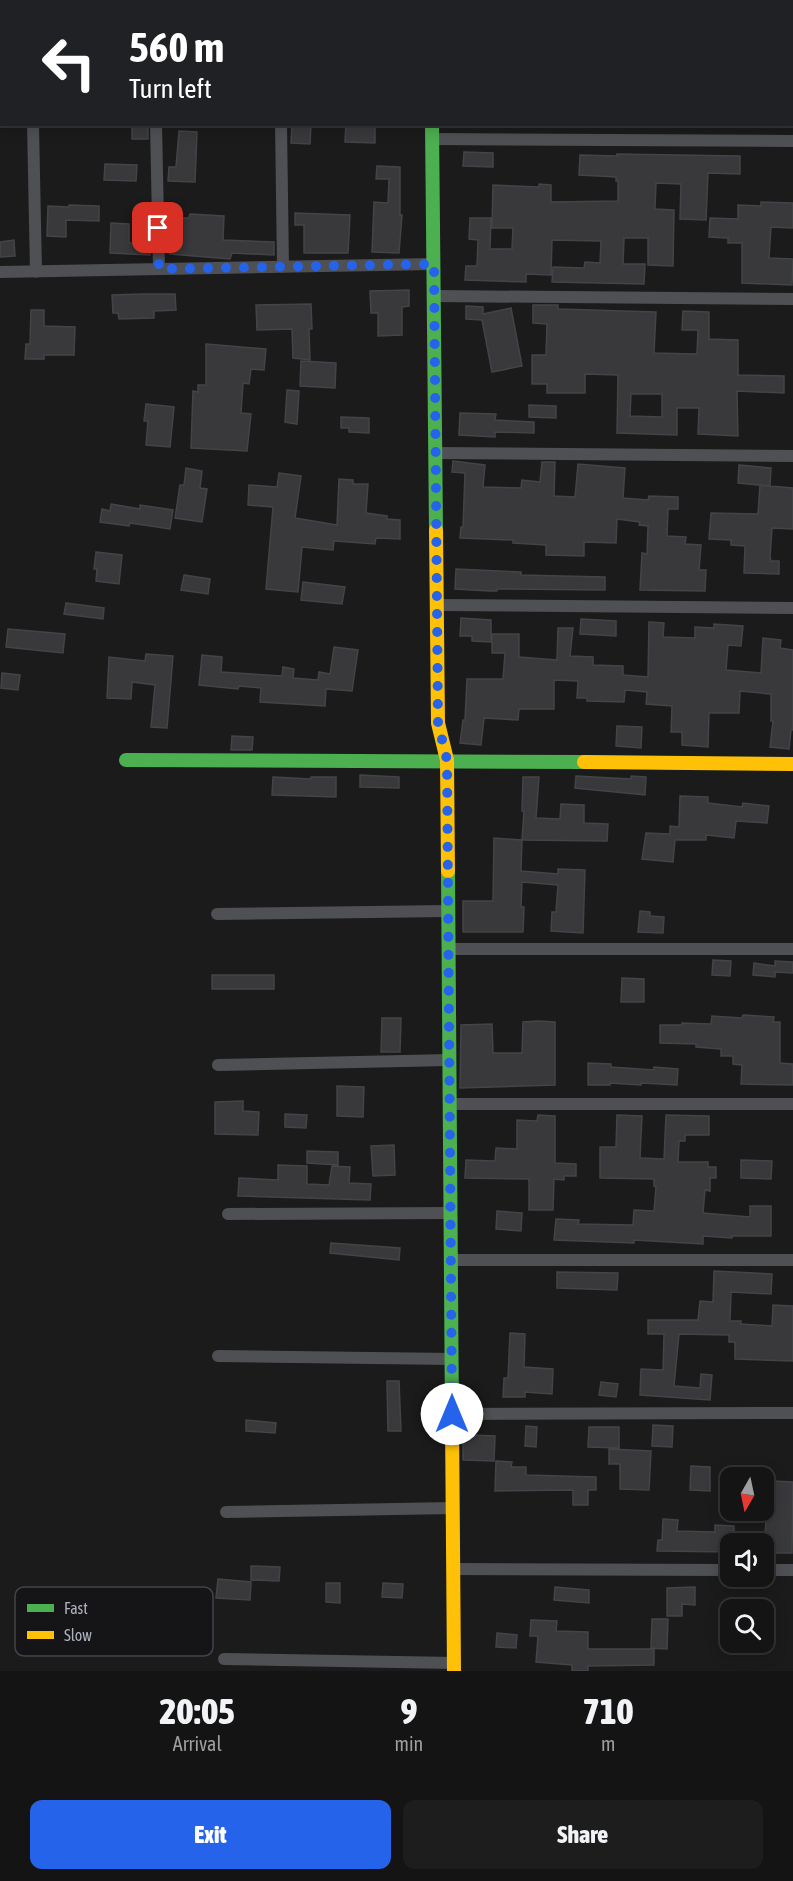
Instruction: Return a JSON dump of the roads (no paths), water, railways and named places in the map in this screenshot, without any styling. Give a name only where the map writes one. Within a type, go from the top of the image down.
[{"type":"street","points":[[33,126],[36,272]]},
{"type":"street","points":[[156,126],[159,269]]},
{"type":"street","points":[[281,126],[283,267]]},
{"type":"street","points":[[224,1659],[454,1667],[447,760],[438,723],[432,126]]},
{"type":"street","points":[[432,139],[793,141]]},
{"type":"street","points":[[0,272],[434,264]]},
{"type":"street","points":[[434,296],[793,299]]},
{"type":"street","points":[[436,453],[793,456]]},
{"type":"street","points":[[438,605],[793,608]]},
{"type":"street","points":[[126,760],[447,760],[793,764]]},
{"type":"street","points":[[217,914],[448,911]]},
{"type":"street","points":[[448,949],[793,949]]},
{"type":"street","points":[[218,1065],[449,1060]]},
{"type":"street","points":[[450,1104],[793,1104]]},
{"type":"street","points":[[228,1214],[450,1213]]},
{"type":"street","points":[[451,1260],[793,1260]]},
{"type":"street","points":[[218,1356],[452,1359]]},
{"type":"street","points":[[452,1414],[793,1413]]},
{"type":"street","points":[[226,1512],[453,1508]]},
{"type":"street","points":[[453,1569],[720,1570]]},
{"type":"street","points":[[774,1570],[793,1570]]}]
